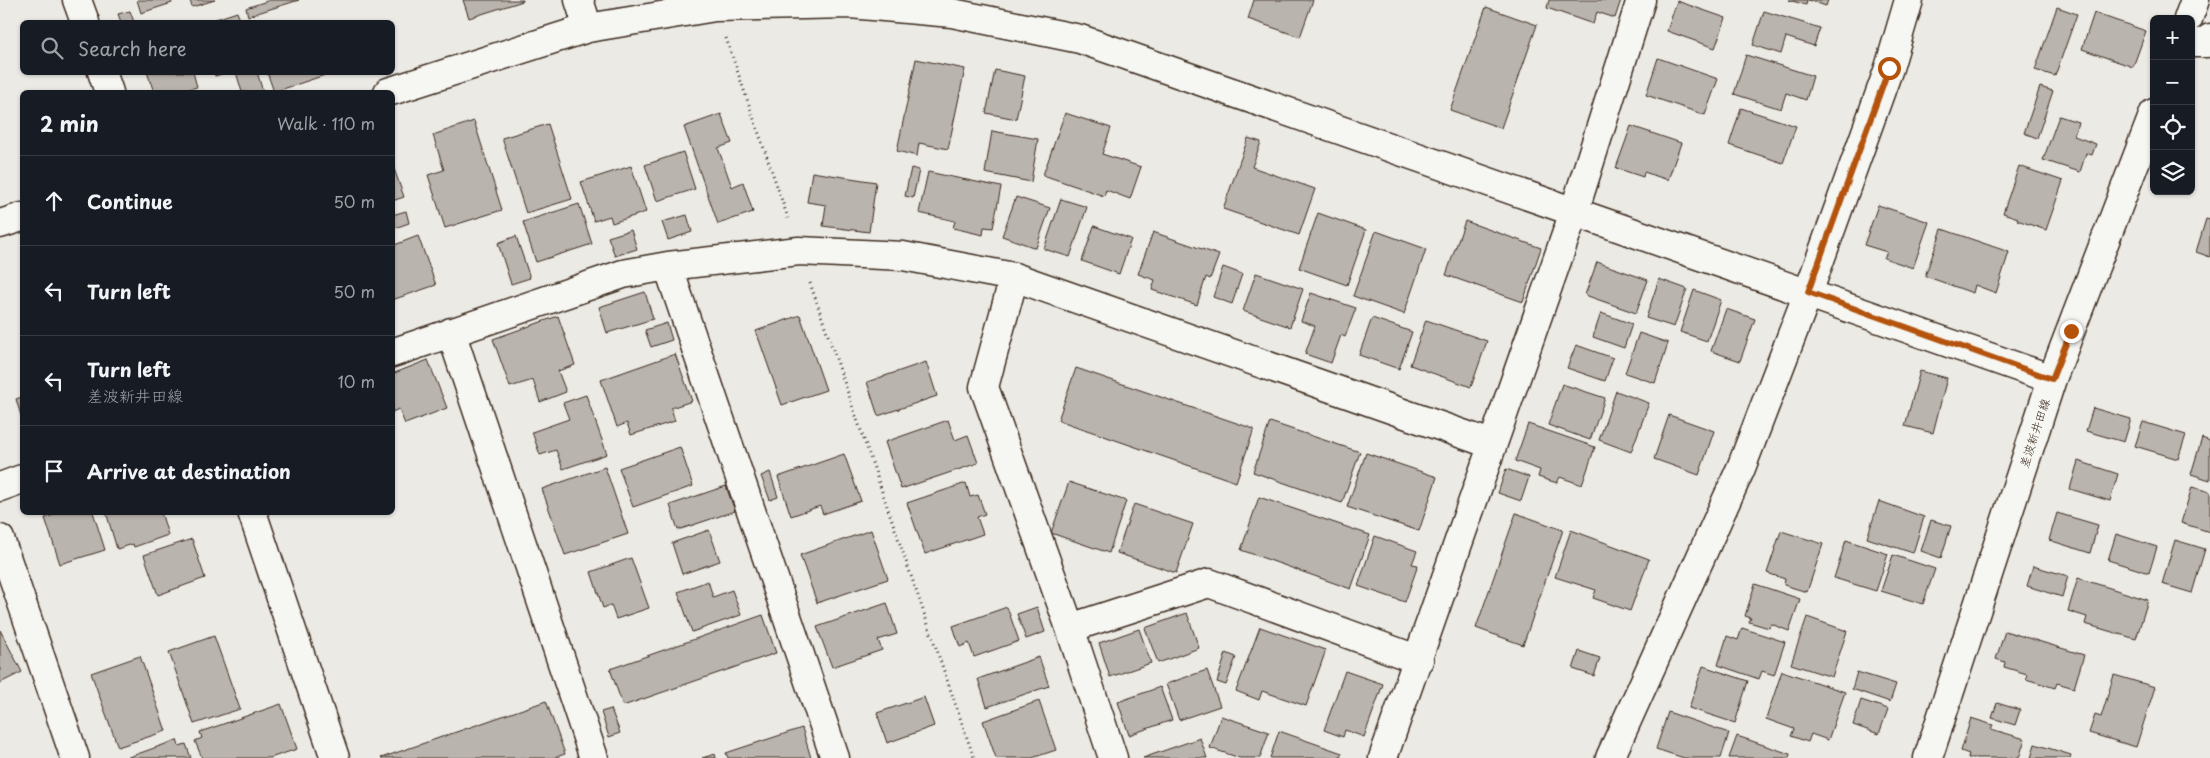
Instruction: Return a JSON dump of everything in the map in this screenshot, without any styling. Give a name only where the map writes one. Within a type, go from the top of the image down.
[{"type":"street","points":[[77,0],[84,20]]},
{"type":"street","points":[[579,0],[588,28]]},
{"type":"street","points":[[1383,758],[1491,444],[1574,212],[1641,0]]},
{"type":"street","points":[[1610,758],[1741,468],[1808,292],[1889,68],[1909,0]]},
{"type":"street","points":[[2189,15],[2195,0]]},
{"type":"street","points":[[394,90],[588,28],[715,7],[850,4],[953,7],[1080,38],[2052,379]]},
{"type":"street","points":[[2195,43],[2207,43],[2210,38]]},
{"type":"street","points":[[103,75],[108,90]]},
{"type":"street","name":"差波新井田線","points":[[1928,758],[2052,379],[2150,123]]},
{"type":"street","points":[[0,224],[20,218]]},
{"type":"street","points":[[395,352],[623,274],[668,266],[799,251],[903,256],[1014,278],[1491,444]]},
{"type":"street","points":[[668,266],[835,758]]},
{"type":"street","points":[[1014,278],[984,387],[1070,628],[1113,758]]},
{"type":"street","points":[[451,332],[594,758]]},
{"type":"street","points":[[0,487],[20,480]]},
{"type":"street","points":[[253,515],[335,758]]},
{"type":"street","points":[[0,539],[75,758]]},
{"type":"street","points":[[1070,628],[1210,583],[1418,660]]},
{"type":"path","points":[[715,7],[974,758]]},
{"type":"building","points":[[137,0],[171,0],[172,3],[141,13]]},
{"type":"building","points":[[190,0],[215,0],[192,7]]},
{"type":"building","points":[[270,0],[299,0],[248,16],[246,8]]},
{"type":"building","points":[[463,0],[523,0],[523,1],[469,18]]},
{"type":"building","points":[[1254,0],[1313,0],[1300,37],[1248,19]]},
{"type":"building","points":[[1549,0],[1621,0],[1615,18],[1597,12],[1593,24],[1547,8]]},
{"type":"building","points":[[1789,0],[1807,0],[1806,5]]},
{"type":"building","points":[[1808,0],[1828,0],[1826,6]]},
{"type":"building","points":[[1677,1],[1726,18],[1715,48],[1667,31]]},
{"type":"building","points":[[1486,7],[1537,25],[1501,128],[1450,110]]},
{"type":"building","points":[[2057,7],[2077,14],[2055,76],[2035,70]]},
{"type":"building","points":[[130,11],[133,20],[120,20],[118,14]]},
{"type":"building","points":[[1764,11],[1820,28],[1814,46],[1786,37],[1781,54],[1753,45]]},
{"type":"building","points":[[237,12],[240,20],[212,20]]},
{"type":"building","points":[[2094,13],[2146,31],[2133,67],[2082,49]]},
{"type":"building","points":[[1746,55],[1813,76],[1806,100],[1786,93],[1781,109],[1734,94]]},
{"type":"building","points":[[1658,58],[1718,79],[1705,115],[1646,95]]},
{"type":"building","points":[[916,59],[965,69],[948,149],[919,143],[917,156],[897,151]]},
{"type":"building","points":[[995,70],[1025,76],[1016,119],[986,113]]},
{"type":"building","points":[[148,75],[194,75],[197,87],[185,90],[153,90]]},
{"type":"building","points":[[237,75],[258,75],[262,90],[241,90]]},
{"type":"building","points":[[268,75],[325,75],[280,90],[273,90]]},
{"type":"building","points":[[2040,87],[2053,91],[2037,138],[2024,133]]},
{"type":"building","points":[[1741,108],[1796,126],[1783,163],[1729,145]]},
{"type":"building","points":[[1065,113],[1111,128],[1102,154],[1141,167],[1130,199],[1106,190],[1104,196],[1043,175]]},
{"type":"building","points":[[721,114],[732,143],[718,148],[732,187],[743,182],[753,212],[718,224],[684,127]]},
{"type":"building","points":[[2059,116],[2078,122],[2074,136],[2096,144],[2092,155],[2086,153],[2080,172],[2043,160]]},
{"type":"building","points":[[474,121],[502,210],[445,228],[428,175],[444,170],[433,135]]},
{"type":"building","points":[[548,124],[572,199],[526,213],[502,138]]},
{"type":"building","points":[[1631,126],[1681,143],[1668,180],[1644,172],[1643,177],[1616,168]]},
{"type":"building","points":[[992,131],[1038,139],[1031,182],[985,173]]},
{"type":"building","points":[[1248,138],[1261,142],[1252,167],[1315,189],[1299,235],[1223,209]]},
{"type":"building","points":[[683,152],[695,189],[657,201],[645,165]]},
{"type":"building","points":[[631,166],[646,212],[612,223],[610,216],[594,221],[581,182]]},
{"type":"building","points":[[2019,166],[2063,181],[2046,230],[2003,213]]},
{"type":"building","points":[[911,168],[919,170],[913,198],[905,196]]},
{"type":"building","points":[[395,172],[404,197],[395,200]]},
{"type":"building","points":[[812,172],[876,182],[869,232],[823,226],[826,205],[807,202]]},
{"type":"building","points":[[928,172],[1001,187],[993,228],[984,227],[983,235],[953,228],[955,221],[919,213]]},
{"type":"building","points":[[1016,197],[1050,208],[1036,248],[1002,236]]},
{"type":"building","points":[[1061,199],[1087,207],[1070,257],[1044,249]]},
{"type":"building","points":[[579,204],[592,244],[536,262],[523,222]]},
{"type":"building","points":[[1878,205],[1929,222],[1913,268],[1884,258],[1887,252],[1864,245]]},
{"type":"building","points":[[406,211],[409,223],[395,228],[395,214]]},
{"type":"building","points":[[1318,213],[1366,230],[1347,285],[1299,268]]},
{"type":"building","points":[[687,215],[692,232],[668,240],[662,222]]},
{"type":"building","points":[[2206,219],[2210,220],[2210,257],[2196,252]]},
{"type":"building","points":[[1465,221],[1541,248],[1523,302],[1446,275]]},
{"type":"building","points":[[1094,226],[1131,239],[1119,274],[1082,261]]},
{"type":"building","points":[[1942,229],[2009,252],[1996,293],[1975,285],[1973,293],[1925,276]]},
{"type":"building","points":[[631,230],[637,249],[615,256],[608,237]]},
{"type":"building","points":[[1376,231],[1426,249],[1404,314],[1353,296]]},
{"type":"building","points":[[1153,232],[1219,255],[1210,279],[1206,277],[1197,305],[1152,290],[1155,280],[1138,274]]},
{"type":"building","points":[[418,236],[436,285],[395,299],[395,245]]},
{"type":"building","points":[[516,236],[530,278],[511,284],[498,243]]},
{"type":"building","points":[[1597,262],[1648,280],[1636,313],[1585,295]]},
{"type":"building","points":[[1223,267],[1242,274],[1232,304],[1213,297]]},
{"type":"building","points":[[1256,273],[1303,289],[1290,327],[1243,311]]},
{"type":"building","points":[[1659,279],[1687,289],[1674,327],[1646,318]]},
{"type":"building","points":[[1694,290],[1721,300],[1707,341],[1680,332]]},
{"type":"building","points":[[645,292],[653,319],[607,333],[599,307]]},
{"type":"building","points":[[1311,293],[1356,308],[1345,337],[1341,335],[1331,363],[1305,354],[1315,326],[1301,321]]},
{"type":"building","points":[[1726,309],[1755,319],[1740,361],[1711,351]]},
{"type":"building","points":[[1601,313],[1632,324],[1624,348],[1593,337]]},
{"type":"building","points":[[800,315],[826,390],[782,405],[756,331]]},
{"type":"building","points":[[558,316],[575,365],[558,371],[566,392],[540,402],[533,380],[510,387],[493,339]]},
{"type":"building","points":[[1372,318],[1412,332],[1399,369],[1359,355]]},
{"type":"building","points":[[1426,320],[1487,341],[1471,387],[1410,365]]},
{"type":"building","points":[[667,323],[672,340],[651,347],[645,330]]},
{"type":"building","points":[[1639,333],[1668,343],[1655,383],[1625,373]]},
{"type":"building","points":[[1576,345],[1613,358],[1605,381],[1567,368]]},
{"type":"building","points":[[675,354],[692,401],[671,408],[675,421],[631,435],[627,423],[617,427],[601,380]]},
{"type":"building","points":[[428,360],[447,408],[405,424],[399,409],[395,411],[395,373]]},
{"type":"building","points":[[926,362],[937,396],[878,416],[867,382]]},
{"type":"building","points":[[1076,368],[1254,429],[1236,482],[1058,420]]},
{"type":"building","points":[[1920,371],[1947,378],[1933,433],[1905,426]]},
{"type":"building","points":[[1562,384],[1605,398],[1590,440],[1548,425]]},
{"type":"building","points":[[1616,391],[1649,403],[1631,452],[1599,440]]},
{"type":"building","points":[[586,395],[607,454],[563,469],[556,450],[540,455],[532,432],[569,419],[563,403]]},
{"type":"building","points":[[20,398],[20,412],[16,399]]},
{"type":"building","points":[[2093,408],[2131,419],[2124,442],[2086,431]]},
{"type":"building","points":[[1669,415],[1714,431],[1699,475],[1654,459]]},
{"type":"building","points":[[948,420],[955,440],[968,435],[978,463],[901,489],[885,442]]},
{"type":"building","points":[[1270,422],[1360,452],[1342,503],[1253,472]]},
{"type":"building","points":[[2143,422],[2186,435],[2178,459],[2135,446]]},
{"type":"building","points":[[1528,424],[1595,447],[1582,485],[1560,477],[1557,483],[1538,477],[1540,470],[1515,461]]},
{"type":"building","points":[[2202,438],[2210,441],[2210,480],[2191,474]]},
{"type":"building","points":[[680,447],[693,486],[633,507],[619,468]]},
{"type":"building","points":[[1366,453],[1437,477],[1419,531],[1347,507]]},
{"type":"building","points":[[844,454],[861,501],[823,514],[820,506],[791,516],[778,477]]},
{"type":"building","points":[[2078,461],[2118,474],[2110,501],[2070,489]]},
{"type":"building","points":[[605,467],[628,534],[565,555],[542,489]]},
{"type":"building","points":[[1506,469],[1529,477],[1521,501],[1498,493]]},
{"type":"building","points":[[770,472],[778,497],[770,500],[761,476]]},
{"type":"building","points":[[1069,482],[1126,501],[1109,553],[1051,533]]},
{"type":"building","points":[[966,483],[970,497],[978,495],[985,514],[977,517],[983,534],[925,554],[907,503]]},
{"type":"building","points":[[726,486],[735,511],[678,530],[670,505]]},
{"type":"building","points":[[2192,487],[2210,492],[2210,532],[2181,523]]},
{"type":"building","points":[[1259,497],[1370,535],[1351,589],[1241,550]]},
{"type":"building","points":[[1879,501],[1924,517],[1913,553],[1867,538]]},
{"type":"building","points":[[1134,504],[1193,524],[1176,573],[1117,553]]},
{"type":"building","points":[[1516,513],[1563,530],[1523,645],[1476,628]]},
{"type":"building","points":[[2057,513],[2098,525],[2090,553],[2049,540]]},
{"type":"building","points":[[54,515],[94,515],[105,550],[60,564],[45,518]]},
{"type":"building","points":[[107,515],[162,515],[168,535],[134,547],[133,544],[117,549]]},
{"type":"building","points":[[1931,520],[1951,526],[1941,558],[1921,551]]},
{"type":"building","points":[[709,530],[720,561],[682,574],[672,543]]},
{"type":"building","points":[[871,530],[888,579],[817,603],[800,555]]},
{"type":"building","points":[[1571,530],[1649,559],[1630,611],[1593,598],[1596,590],[1555,577]]},
{"type":"building","points":[[1781,531],[1823,544],[1807,592],[1784,585],[1785,579],[1767,573]]},
{"type":"building","points":[[2116,534],[2157,547],[2149,573],[2108,560]]},
{"type":"building","points":[[1375,536],[1417,551],[1412,564],[1418,565],[1405,602],[1358,586]]},
{"type":"building","points":[[192,539],[205,578],[158,595],[144,555]]},
{"type":"building","points":[[1846,540],[1888,554],[1876,591],[1834,578]]},
{"type":"building","points":[[2175,540],[2205,549],[2192,593],[2162,584]]},
{"type":"building","points":[[1893,555],[1935,569],[1923,604],[1881,591]]},
{"type":"building","points":[[631,558],[649,608],[616,619],[611,605],[603,608],[591,572]]},
{"type":"building","points":[[2033,566],[2068,576],[2062,597],[2027,586]]},
{"type":"building","points":[[2078,578],[2148,600],[2136,639],[2085,624],[2087,617],[2068,611]]},
{"type":"building","points":[[708,581],[713,597],[732,590],[741,615],[692,632],[678,592]]},
{"type":"building","points":[[1755,584],[1800,599],[1789,631],[1771,624],[1769,628],[1749,622],[1751,618],[1745,616]]},
{"type":"building","points":[[887,603],[897,634],[878,640],[882,650],[832,667],[817,627]]},
{"type":"building","points":[[1007,607],[1019,641],[974,657],[969,643],[960,647],[953,626]]},
{"type":"building","points":[[1037,607],[1045,632],[1026,639],[1017,614]]},
{"type":"building","points":[[1187,613],[1199,648],[1158,663],[1145,628]]},
{"type":"building","points":[[763,615],[776,653],[623,706],[610,669]]},
{"type":"building","points":[[1807,617],[1847,631],[1832,677],[1791,664]]},
{"type":"building","points":[[1260,627],[1326,650],[1306,706],[1262,691],[1259,700],[1236,691]]},
{"type":"building","points":[[1742,628],[1785,642],[1774,675],[1762,671],[1759,679],[1718,665],[1727,636],[1738,640]]},
{"type":"building","points":[[1139,629],[1151,663],[1110,677],[1099,643]]},
{"type":"building","points":[[0,630],[22,672],[0,683]]},
{"type":"building","points":[[2005,631],[2084,655],[2074,688],[2057,683],[2055,688],[2026,679],[2027,674],[2004,667],[2005,662],[1996,659]]},
{"type":"building","points":[[214,636],[240,709],[194,724],[169,652]]},
{"type":"building","points":[[1579,651],[1600,658],[1594,676],[1573,669]]},
{"type":"building","points":[[1226,653],[1236,657],[1226,685],[1217,682]]},
{"type":"building","points":[[140,656],[166,731],[118,747],[91,673]]},
{"type":"building","points":[[1039,657],[1049,686],[987,707],[978,679]]},
{"type":"building","points":[[1703,666],[1748,681],[1735,723],[1689,708]]},
{"type":"building","points":[[1207,670],[1220,706],[1179,720],[1166,684]]},
{"type":"building","points":[[1345,671],[1383,684],[1364,737],[1345,730],[1343,737],[1324,730]]},
{"type":"building","points":[[1782,671],[1845,692],[1828,740],[1811,734],[1808,742],[1791,736],[1794,729],[1766,719]]},
{"type":"building","points":[[1857,672],[1896,684],[1890,702],[1852,689]]},
{"type":"building","points":[[2114,675],[2155,687],[2136,747],[2089,733],[2095,715],[2101,717]]},
{"type":"building","points":[[1160,687],[1172,720],[1129,735],[1118,702]]},
{"type":"building","points":[[924,697],[934,726],[887,743],[877,713]]},
{"type":"building","points":[[1861,700],[1888,709],[1879,734],[1853,725]]},
{"type":"building","points":[[546,701],[565,754],[553,758],[381,758]]},
{"type":"building","points":[[1039,701],[1056,750],[1032,758],[996,758],[983,721]]},
{"type":"building","points":[[1997,703],[2020,710],[2015,725],[1992,718]]},
{"type":"building","points":[[281,704],[297,749],[270,758],[202,758],[195,741],[202,738],[200,732]]},
{"type":"building","points":[[611,709],[620,733],[609,737],[601,712]]},
{"type":"building","points":[[1668,712],[1729,733],[1721,758],[1684,758],[1656,749]]},
{"type":"building","points":[[1221,716],[1269,732],[1260,758],[1240,758],[1210,748]]},
{"type":"building","points":[[1971,718],[1993,725],[1991,729],[2025,739],[2019,758],[1968,758],[1969,754],[1961,751]]},
{"type":"building","points":[[802,728],[811,758],[728,758],[726,753]]},
{"type":"building","points":[[1279,731],[1342,753],[1340,758],[1270,758]]},
{"type":"building","points":[[1737,736],[1790,754],[1789,758],[1729,758]]},
{"type":"building","points":[[1200,738],[1207,758],[1143,758]]},
{"type":"building","points":[[177,740],[179,746],[186,744],[191,758],[126,758]]},
{"type":"building","points":[[2035,744],[2071,755],[2070,758],[2031,758]]},
{"type":"building","points":[[715,754],[716,758],[702,758]]},
{"type":"route","points":[[1889,68],[1808,292],[2052,379],[2071,331]]}]
